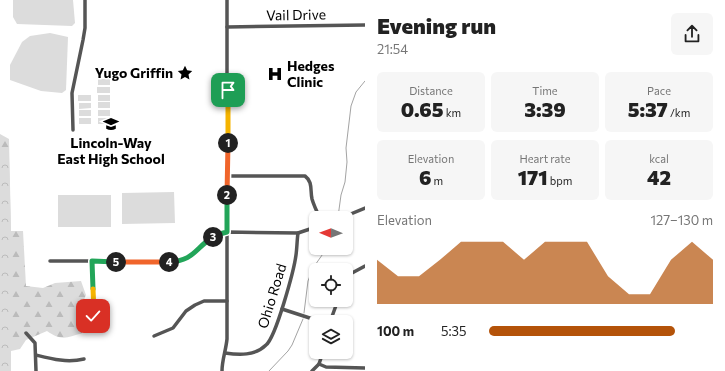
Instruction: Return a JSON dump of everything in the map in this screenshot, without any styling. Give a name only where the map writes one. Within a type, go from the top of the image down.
[{"type":"street","points":[[73,130],[72,93],[85,28],[86,0]]},
{"type":"street","points":[[222,371],[222,362],[227,339],[227,0]]},
{"type":"street","name":"Vail Drive","points":[[227,27],[365,25]]},
{"type":"street","points":[[228,176],[305,176],[309,179],[311,184],[312,201],[317,211]]},
{"type":"street","points":[[353,213],[365,208]]},
{"type":"street","points":[[50,261],[126,263],[176,262],[192,256],[207,240],[216,235],[227,232],[298,233],[309,229]]},
{"type":"street","name":"Ohio Road","points":[[225,353],[236,355],[250,354],[259,351],[268,344],[282,309],[296,256],[298,233]]},
{"type":"street","points":[[92,261],[94,311],[93,316],[86,319],[83,312],[88,303],[93,300]]},
{"type":"street","points":[[353,272],[365,266]]},
{"type":"street","points":[[154,336],[173,328],[186,311],[195,305],[204,301],[227,301]]},
{"type":"street","points":[[282,309],[309,318]]},
{"type":"street","points":[[26,333],[35,343],[36,371]]},
{"type":"street","points":[[36,356],[61,361],[84,359]]},
{"type":"street","points":[[312,371],[319,364],[321,359]]},
{"type":"street","points":[[319,364],[326,367],[365,368]]},
{"type":"green space","points":[[13,0],[73,0],[75,23],[72,26],[17,24],[13,17]]},
{"type":"green space","points":[[50,33],[68,37],[66,90],[62,93],[41,91],[10,80],[10,65],[22,42],[30,36]]},
{"type":"green space","points":[[98,79],[110,79],[110,85],[98,85]]},
{"type":"green space","points":[[97,87],[110,87],[110,93],[97,93]]},
{"type":"green space","points":[[78,95],[91,95],[91,101],[78,101]]},
{"type":"green space","points":[[98,95],[110,95],[110,101],[98,101]]},
{"type":"green space","points":[[98,102],[110,102],[110,108],[98,108]]},
{"type":"green space","points":[[79,103],[91,103],[91,108],[79,109]]},
{"type":"green space","points":[[79,110],[91,110],[91,116],[79,116]]},
{"type":"green space","points":[[98,110],[110,110],[110,116],[98,116]]},
{"type":"green space","points":[[79,118],[91,118],[91,124],[79,124]]},
{"type":"green space","points":[[98,118],[110,118],[110,124],[98,124]]},
{"type":"green space","points":[[0,134],[9,139],[11,231],[23,231],[26,286],[43,288],[55,283],[81,281],[86,295],[82,305],[81,314],[82,333],[64,338],[47,331],[26,340],[20,349],[11,351],[11,371],[0,371]]},
{"type":"green space","points":[[0,159],[9,159],[11,231],[11,371],[0,371]]},
{"type":"green space","points":[[174,192],[175,223],[122,224],[122,193]]},
{"type":"green space","points":[[58,195],[111,195],[111,227],[58,227]]},
{"type":"waterway","points":[[339,211],[341,195],[345,182],[347,162],[346,148],[351,106],[356,92],[365,81]]},
{"type":"waterway","points":[[304,313],[308,281],[313,268],[322,255]]},
{"type":"waterway","points":[[269,371],[292,345],[303,319]]},
{"type":"place","name":"Yugo Griffin","points":[[185,73]]},
{"type":"place","name":"Hedges Clinic","points":[[275,74]]},
{"type":"place","name":"Lincoln-Way East High School","points":[[111,124]]},
{"type":"route","points":[[93,316],[92,261],[126,263],[176,262],[192,256],[207,240],[216,235],[227,232],[228,90]]}]
